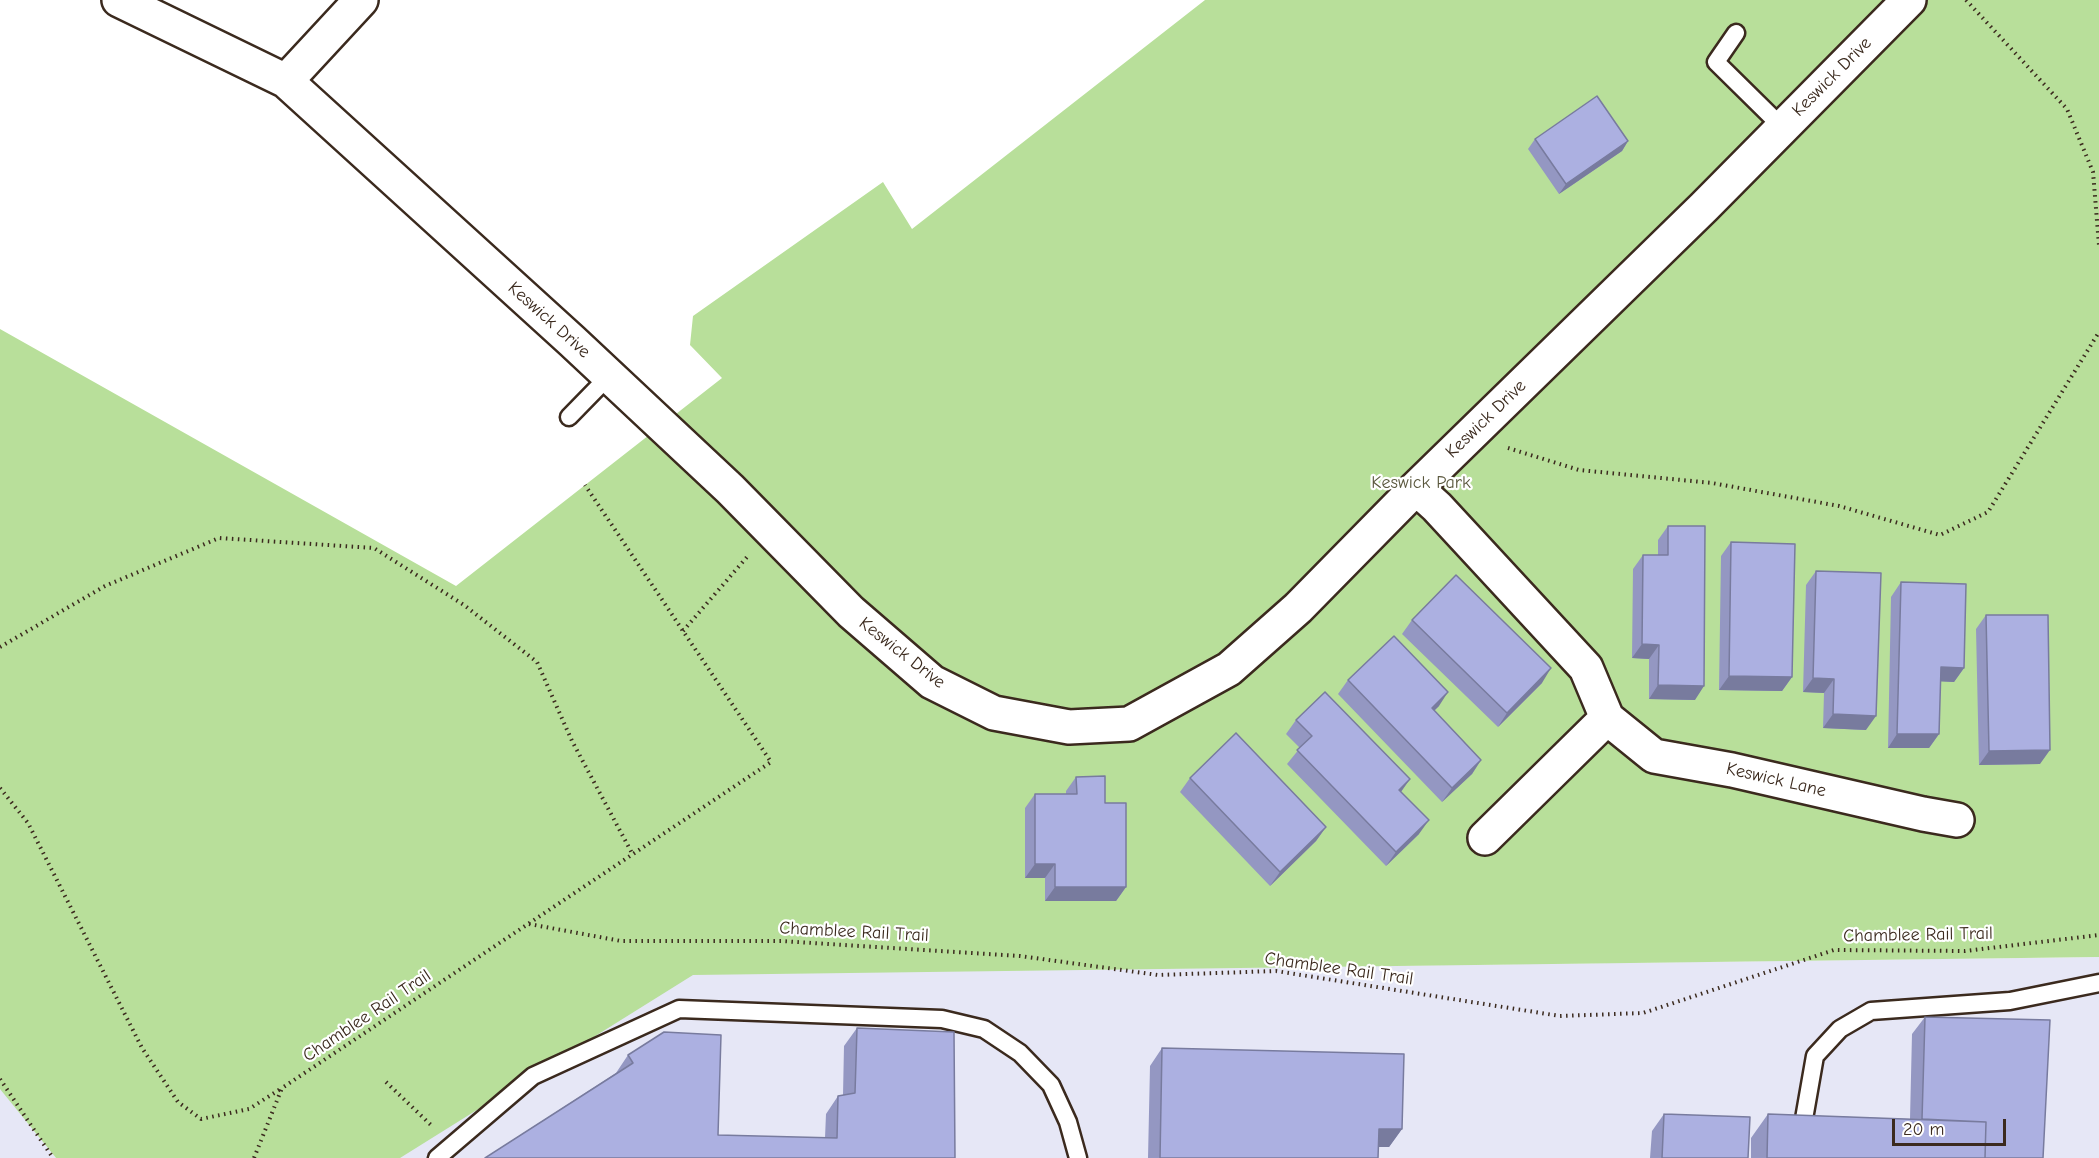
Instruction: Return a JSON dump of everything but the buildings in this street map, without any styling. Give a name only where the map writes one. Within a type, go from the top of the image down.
[{"type":"street","name":"Keswick Drive","points":[[119,0],[286,81],[609,376],[730,489],[851,612],[932,682],[994,713],[1069,727],[1129,724],[1229,669],[1298,608],[1416,488],[1704,207],[1909,0]]},
{"type":"street","points":[[286,81],[362,0]]},
{"type":"street","name":"Keswick Lane","points":[[1416,488],[1437,507],[1586,668],[1607,718],[1654,756],[1732,770],[1957,820]]},
{"type":"street","points":[[1485,838],[1607,718]]},
{"type":"lane","points":[[1736,33],[1716,62],[1782,127]]},
{"type":"lane","points":[[569,417],[609,376]]},
{"type":"lane","points":[[1800,1140],[1815,1056],[1840,1029],[1871,1011],[2010,1001],[2099,983]]},
{"type":"lane","points":[[438,1158],[533,1076],[679,1009],[942,1019],[984,1029],[1020,1053],[1051,1085],[1068,1122],[1078,1158]]},
{"type":"path","points":[[1966,0],[2067,109],[2093,172],[2099,245]]},
{"type":"path","points":[[1499,446],[1579,470],[1712,483],[1839,506],[1940,535],[1988,512],[2099,332]]},
{"type":"path","name":"Chamblee Rail Trail","points":[[0,788],[28,823],[142,1048],[178,1102],[201,1119],[249,1109],[771,762],[585,485]]},
{"type":"path","points":[[0,647],[105,586],[219,538],[374,548],[464,605],[537,662],[572,741],[633,855]]},
{"type":"path","points":[[683,631],[748,556]]},
{"type":"path","name":"Chamblee Rail Trail","points":[[529,924],[621,941],[781,941],[1020,956],[1158,975],[1276,971],[1560,1016],[1643,1013],[1834,950],[1965,951],[2099,935]]},
{"type":"path","points":[[0,1079],[54,1158]]},
{"type":"path","points":[[386,1082],[433,1127]]},
{"type":"path","points":[[254,1158],[282,1088]]},
{"type":"shaded area","points":[[521,955],[955,971],[2099,957],[2099,1158],[253,1158]]},
{"type":"shaded area","points":[[0,1084],[11,1102],[56,1158],[0,1158]]},
{"type":"green space","name":"Keswick Park","points":[[1205,0],[2099,0],[2099,957],[693,975],[400,1158],[56,1158],[0,1089],[0,329],[456,586],[722,378],[690,345],[693,316],[883,182],[912,229]]}]
